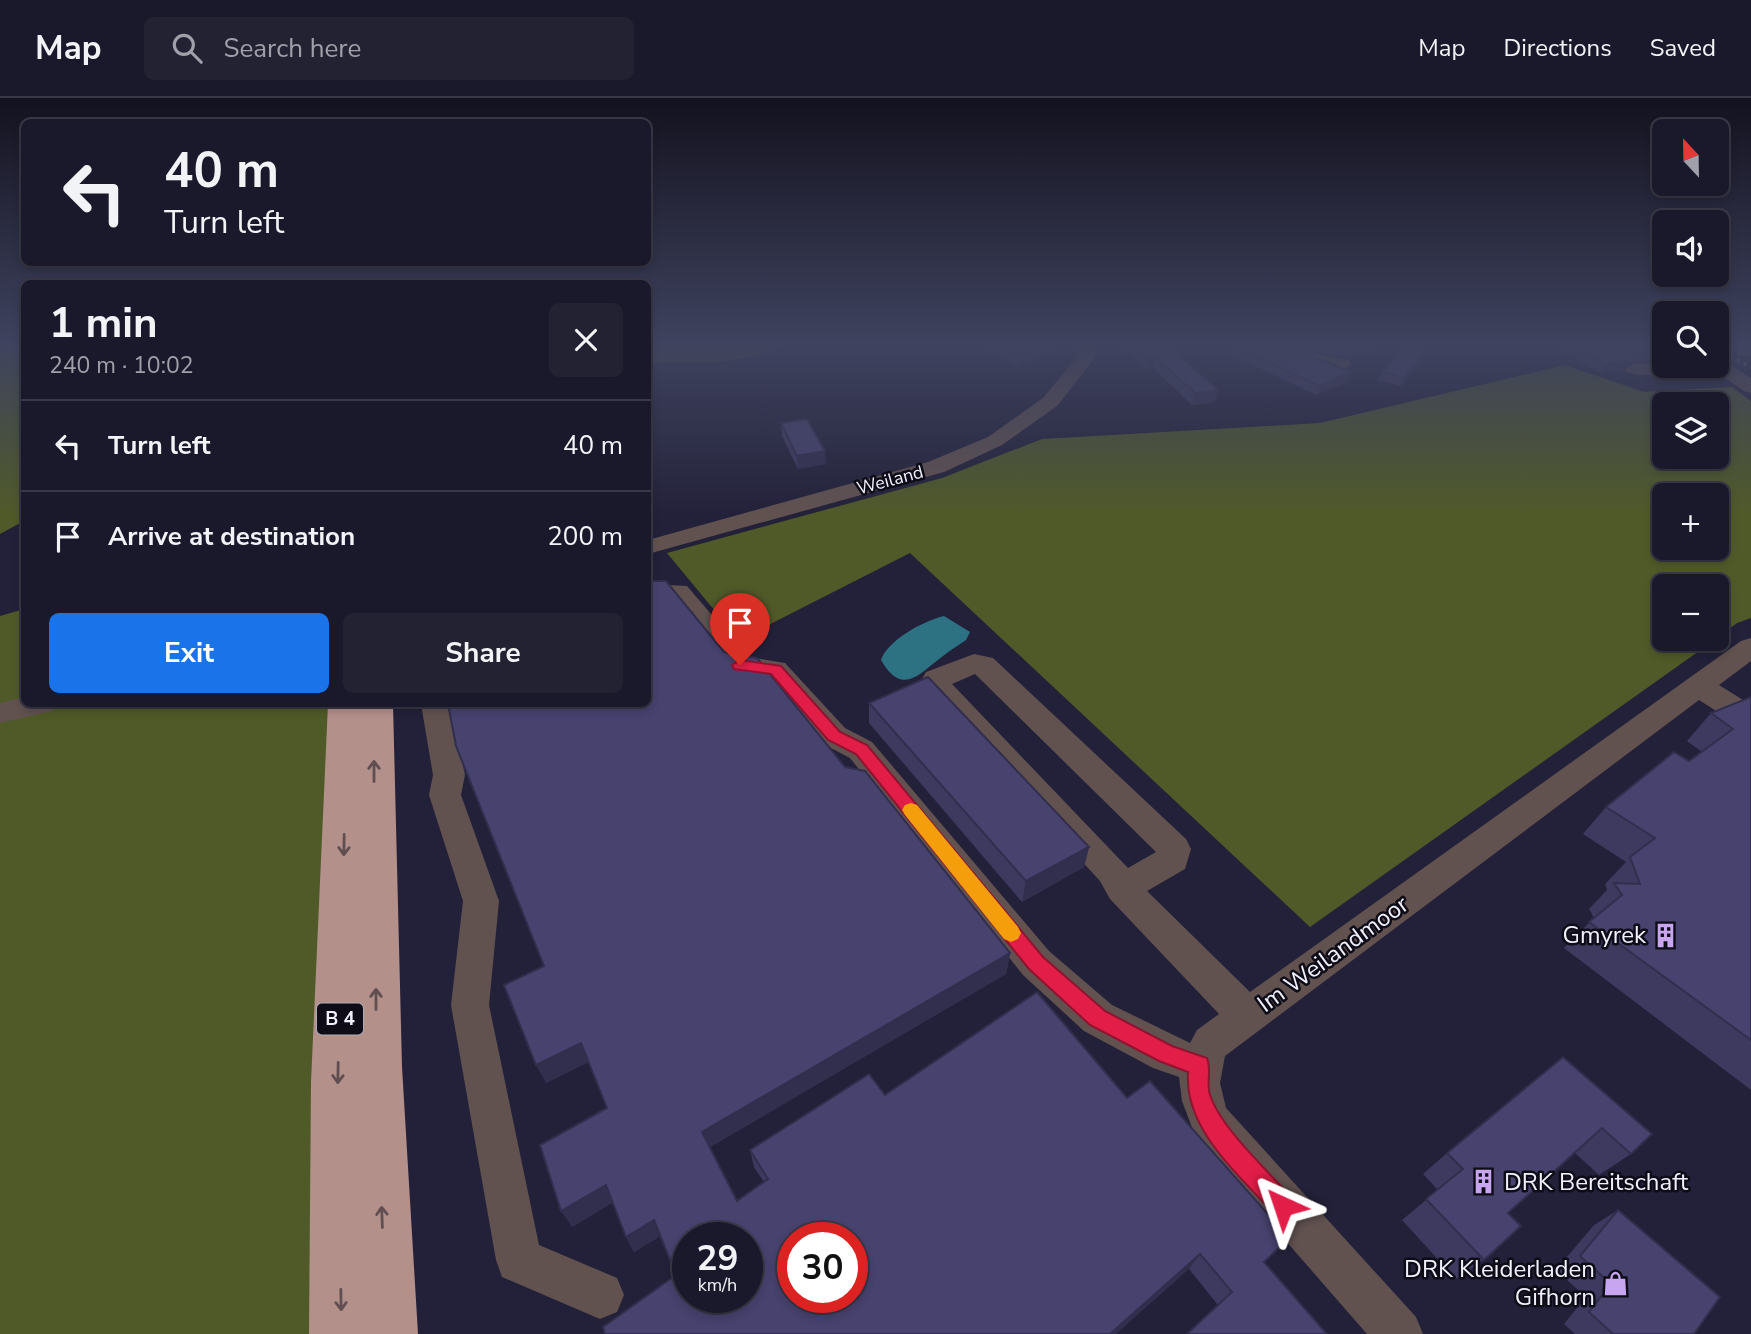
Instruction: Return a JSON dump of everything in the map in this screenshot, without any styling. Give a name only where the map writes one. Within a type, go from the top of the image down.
[{"type":"highway","name":"B 4","points":[[341,1334],[338,1082],[347,707]]},
{"type":"highway","name":"B 4","points":[[374,707],[376,1067],[386,1334]]},
{"type":"street","name":"Weiland","points":[[651,546],[936,467],[995,441],[1050,402]]},
{"type":"street","points":[[651,593],[678,592],[740,665],[775,670],[834,736],[861,750],[1036,963],[1098,1018],[1167,1054],[1199,1065],[1198,1092],[1210,1123],[1398,1334]]},
{"type":"street","name":"Im Weilandmoor","points":[[1199,1065],[1211,1043],[1402,915],[1751,648]]},
{"type":"street","points":[[1122,889],[1173,859],[1174,849],[983,664],[974,663],[936,679],[937,686],[1112,871],[1122,889],[1248,1017]]},
{"type":"street","points":[[0,713],[28,707]]},
{"type":"street","points":[[436,707],[449,775],[445,795],[481,901],[470,1004],[519,1260],[600,1295]]},
{"type":"lane","points":[[1699,686],[1751,719]]},
{"type":"shaded area","points":[[0,402],[21,402],[21,523],[0,534]]},
{"type":"shaded area","points":[[1410,402],[1652,402],[1652,469],[1729,469],[1729,402],[1751,402],[1751,618],[1729,629],[1729,574],[1652,574],[1652,651],[1699,651],[1310,927],[910,553],[739,640],[667,553],[942,478],[1042,439],[1320,423]]},
{"type":"shaded area","points":[[21,610],[21,707],[330,707],[315,1334],[0,1334],[0,616]]},
{"type":"shaded area","points":[[944,616],[970,632],[966,640],[911,679],[896,678],[881,660],[891,645],[926,622]]},
{"type":"building","points":[[807,419],[825,451],[797,456],[781,423]]},
{"type":"building","points":[[651,581],[666,581],[724,652],[757,658],[845,767],[865,771],[1010,953],[702,1132],[737,1201],[768,1179],[750,1150],[869,1074],[885,1095],[1037,992],[1127,1098],[1150,1081],[1289,1238],[1264,1262],[1327,1334],[1187,1334],[1232,1292],[1200,1254],[1110,1334],[605,1334],[603,1327],[672,1278],[672,1313],[763,1313],[763,1222],[672,1222],[672,1265],[654,1220],[626,1237],[606,1185],[561,1211],[540,1145],[607,1108],[581,1043],[536,1065],[504,985],[544,966],[456,746],[449,707],[651,707]]},
{"type":"building","points":[[928,677],[1089,847],[1026,881],[869,703]]},
{"type":"building","name":"Gmyrek","points":[[1751,697],[1751,1040],[1589,922],[1622,895],[1614,883],[1640,884],[1630,857],[1655,838],[1606,807],[1674,752],[1689,761],[1733,729],[1711,713]]},
{"type":"building","name":"DRK Bereitschaft","points":[[1563,1057],[1652,1134],[1631,1154],[1602,1128],[1508,1213],[1521,1226],[1484,1260],[1426,1199],[1463,1169],[1447,1153]]},
{"type":"building","points":[[1618,1210],[1720,1297],[1694,1334],[1613,1334],[1589,1312],[1611,1284],[1580,1256]]},
{"type":"slow traffic","points":[[911,810],[1011,933]]},
{"type":"place","name":"Gmyrek","points":[[1666,935]]},
{"type":"place","name":"DRK Bereitschaft","points":[[1484,1182]]},
{"type":"place","name":"DRK Kleiderladen Gifhorn","points":[[1615,1283]]},
{"type":"route","points":[[740,665],[775,670],[834,736],[861,750],[1036,963],[1098,1018],[1167,1054],[1199,1065],[1198,1092],[1210,1123],[1283,1206]]}]
